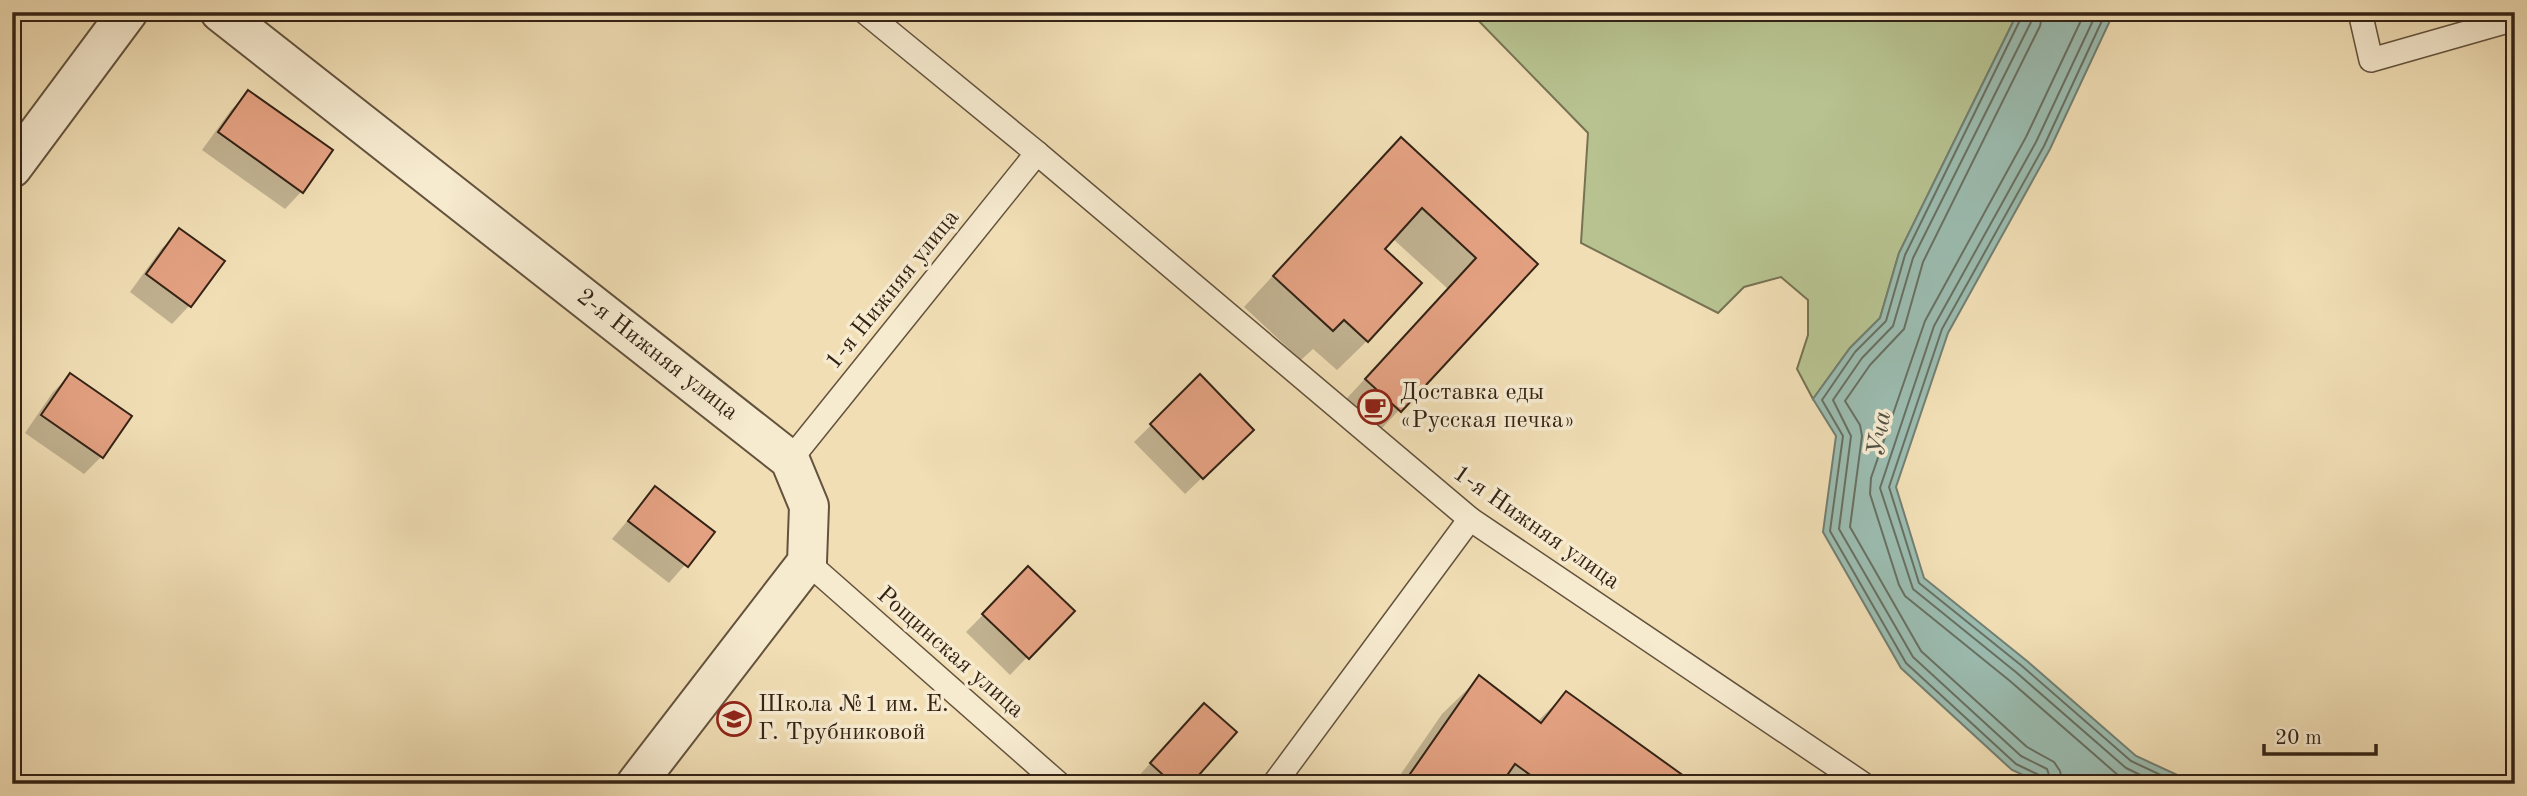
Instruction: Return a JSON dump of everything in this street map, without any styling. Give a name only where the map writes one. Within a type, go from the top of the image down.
[{"type":"street","points":[[12,168],[128,12]]},
{"type":"street","name":"2-я Нижняя улица","points":[[220,12],[790,460],[809,506],[807,562]]},
{"type":"street","points":[[636,784],[807,562]]},
{"type":"lane","name":"1-я Нижняя улица","points":[[864,12],[1037,153],[1470,519],[1863,784]]},
{"type":"lane","points":[[2360,12],[2371,60],[2515,19]]},
{"type":"lane","name":"1-я Нижняя улица","points":[[790,460],[1037,153]]},
{"type":"lane","points":[[1274,784],[1470,519]]},
{"type":"lane","name":"Рощинская улица","points":[[807,562],[1059,784]]},
{"type":"green space","points":[[1470,12],[2018,12],[1899,253],[1880,318],[1850,348],[1813,399],[1797,369],[1808,335],[1808,300],[1781,277],[1744,287],[1718,313],[1581,243],[1588,133]]},
{"type":"water","name":"Уча","points":[[2018,12],[2114,12],[2050,149],[1948,333],[1896,487],[1924,578],[2027,661],[2136,756],[2197,784],[2043,784],[2012,770],[1901,668],[1823,532],[1836,436],[1813,399],[1850,348],[1880,318],[1899,253]]},
{"type":"building","points":[[248,90],[333,150],[303,193],[218,132]]},
{"type":"building","points":[[1401,137],[1538,264],[1401,412],[1365,379],[1476,258],[1422,208],[1385,249],[1422,283],[1368,342],[1344,320],[1333,331],[1273,276]]},
{"type":"building","points":[[179,228],[225,261],[191,307],[146,274]]},
{"type":"building","points":[[70,373],[132,416],[103,458],[41,415]]},
{"type":"building","points":[[1200,374],[1254,430],[1203,479],[1150,424]]},
{"type":"building","points":[[655,486],[715,532],[688,567],[628,521]]},
{"type":"building","points":[[1028,566],[1075,611],[1029,659],[982,614]]},
{"type":"building","points":[[1479,675],[1541,723],[1566,691],[1695,784],[1543,784],[1515,764],[1501,784],[1403,784]]},
{"type":"building","points":[[1204,703],[1237,732],[1191,784],[1173,784],[1150,763]]},
{"type":"place","name":"Доставка еды «Русская печка»","points":[[1375,407]]},
{"type":"place","name":"Школа №1 им. Е. Г. Трубниковой","points":[[734,719]]}]
